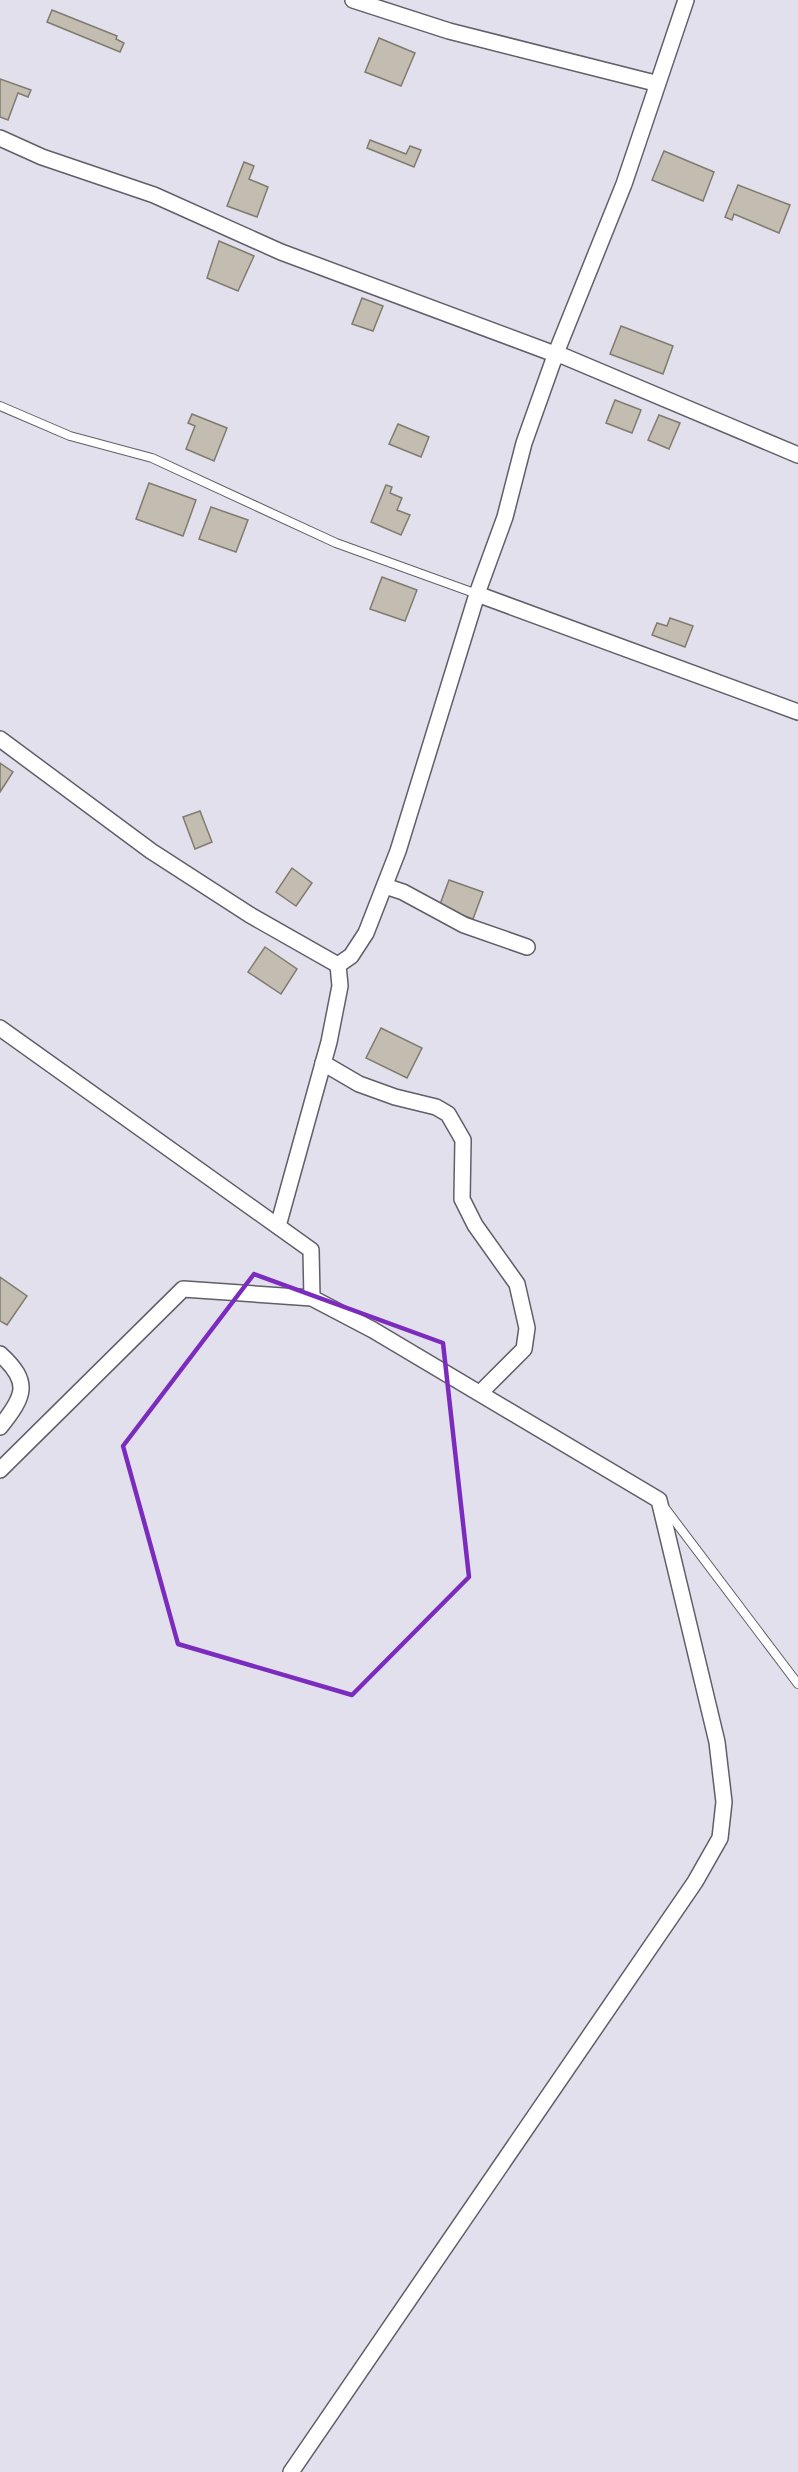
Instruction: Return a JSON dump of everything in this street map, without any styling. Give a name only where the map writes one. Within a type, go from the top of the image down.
[{"type":"street","points":[[353,0],[449,31],[651,82],[655,86]]},
{"type":"street","points":[[338,965],[351,956],[366,933],[385,886],[436,734],[477,594],[505,517],[524,443],[624,184],[655,86],[686,0]]},
{"type":"street","points":[[0,138],[42,157],[154,195],[281,252],[558,354],[798,455]]},
{"type":"street","points":[[477,594],[798,712]]},
{"type":"street","points":[[0,739],[152,851],[250,915],[338,965]]},
{"type":"street","points":[[385,886],[403,892],[464,925],[527,947]]},
{"type":"street","points":[[278,1226],[323,1063],[340,986],[338,965]]},
{"type":"street","points":[[0,1028],[311,1250],[312,1298]]},
{"type":"street","points":[[323,1063],[359,1084],[395,1097],[436,1107],[448,1114],[463,1140],[462,1199],[475,1225],[517,1284],[527,1328],[524,1349],[480,1394]]},
{"type":"street","points":[[0,1470],[183,1289],[312,1298],[374,1330],[659,1500],[717,1742],[724,1802],[720,1838],[695,1882],[291,2472]]},
{"type":"street","points":[[0,1354],[19,1374],[22,1389],[16,1406],[0,1427]]},
{"type":"lane","points":[[0,406],[70,436],[152,458],[336,543],[477,594]]},
{"type":"lane","points":[[659,1500],[798,1684]]},
{"type":"highlighted area","points":[[254,1274],[443,1343],[469,1577],[352,1695],[178,1644],[123,1446]]},
{"type":"building","points":[[52,10],[117,36],[116,39],[124,43],[120,52],[47,22]]},
{"type":"building","points":[[379,38],[415,53],[401,86],[365,72]]},
{"type":"building","points":[[0,79],[31,90],[28,97],[18,93],[8,120],[0,117]]},
{"type":"building","points":[[370,140],[406,154],[410,146],[421,150],[414,167],[367,148]]},
{"type":"building","points":[[664,151],[714,172],[703,201],[652,180]]},
{"type":"building","points":[[244,162],[254,166],[249,179],[268,187],[257,217],[227,206]]},
{"type":"building","points":[[738,185],[790,205],[779,233],[734,214],[732,220],[725,217]]},
{"type":"building","points":[[219,241],[254,256],[238,291],[207,278]]},
{"type":"building","points":[[362,298],[383,306],[373,331],[352,324]]},
{"type":"building","points":[[621,326],[673,346],[663,374],[610,354]]},
{"type":"building","points":[[615,400],[641,410],[632,433],[606,423]]},
{"type":"building","points":[[192,414],[227,428],[214,461],[186,449],[195,426],[188,423]]},
{"type":"building","points":[[659,415],[680,423],[669,449],[648,440]]},
{"type":"building","points":[[398,424],[429,437],[421,457],[389,444]]},
{"type":"building","points":[[149,483],[196,500],[183,536],[136,519]]},
{"type":"building","points":[[386,485],[392,487],[390,493],[402,498],[397,510],[410,515],[401,535],[371,522]]},
{"type":"building","points":[[211,507],[248,520],[236,552],[199,539]]},
{"type":"building","points":[[382,577],[417,590],[405,621],[370,609]]},
{"type":"building","points":[[670,618],[693,626],[685,647],[652,635],[657,623],[667,626]]},
{"type":"building","points":[[0,763],[13,772],[0,792]]},
{"type":"building","points":[[200,811],[212,842],[195,849],[183,817]]},
{"type":"building","points":[[292,868],[312,883],[296,906],[276,892]]},
{"type":"building","points":[[449,880],[483,892],[473,919],[439,907]]},
{"type":"building","points":[[265,947],[297,969],[281,994],[248,972]]},
{"type":"building","points":[[381,1028],[422,1048],[407,1078],[366,1058]]},
{"type":"building","points":[[0,1277],[27,1296],[7,1325],[0,1321]]}]
